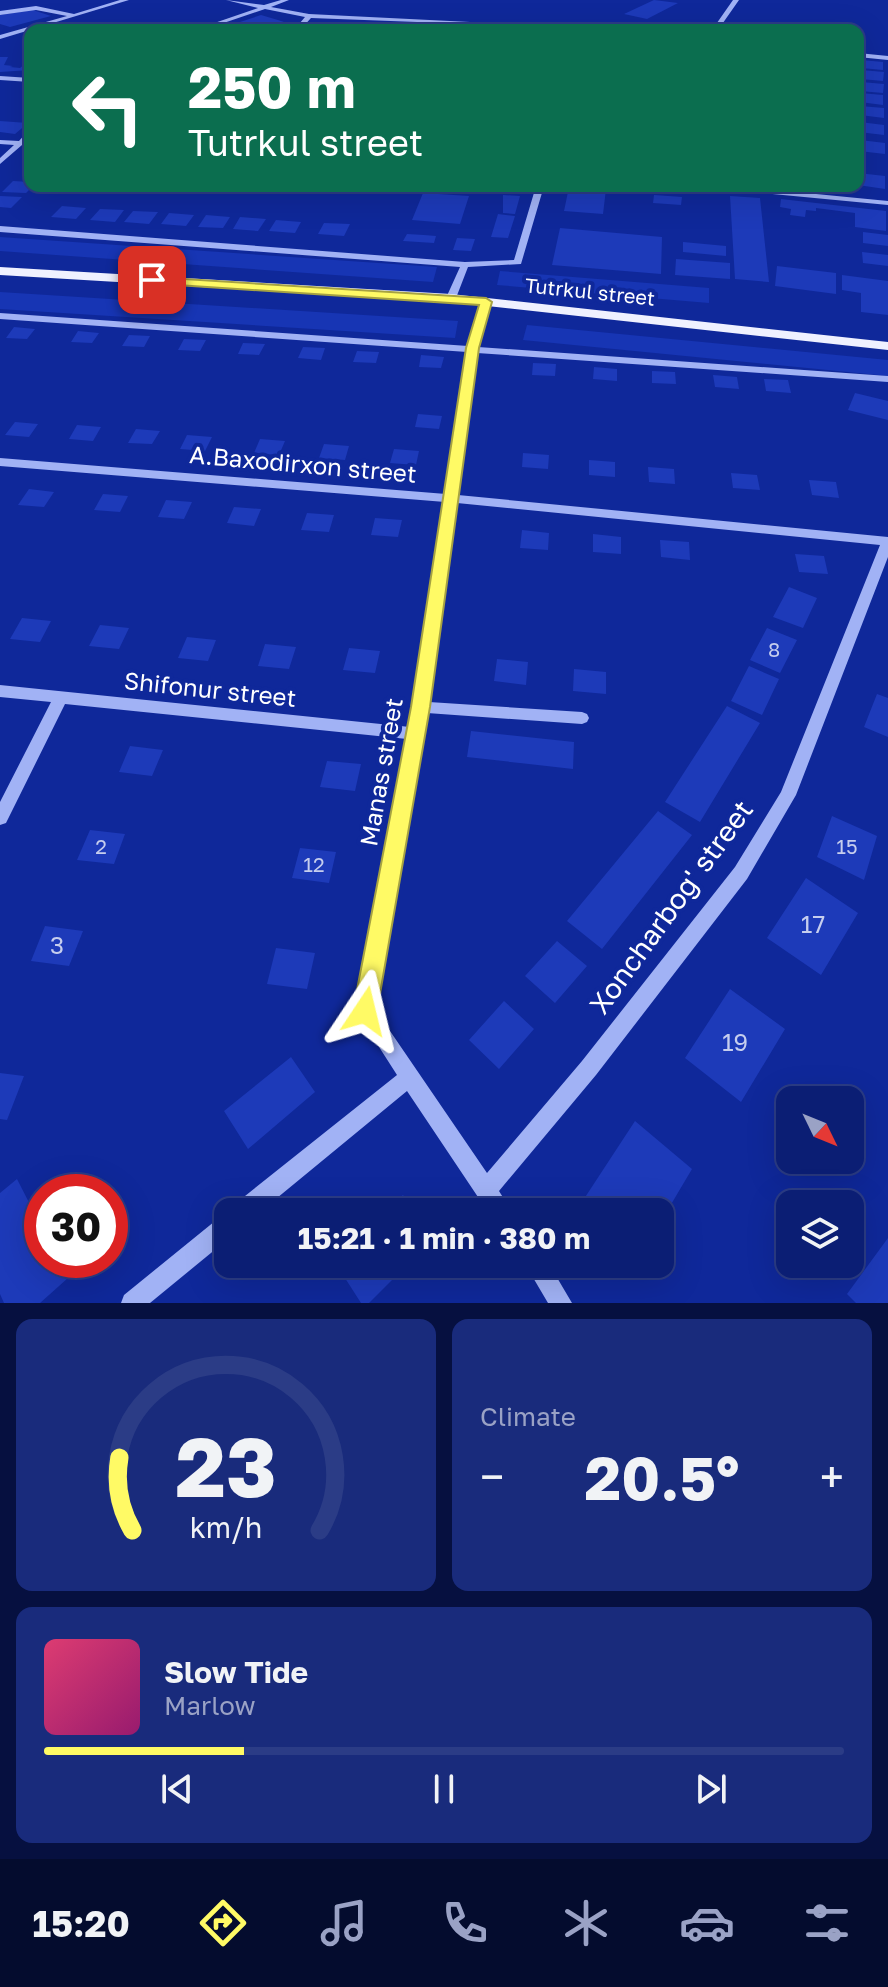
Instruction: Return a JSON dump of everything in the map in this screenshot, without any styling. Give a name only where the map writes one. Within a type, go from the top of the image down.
[{"type":"main road","name":"Tutrkul street","points":[[0,271],[451,298],[888,346]]},
{"type":"street","points":[[43,24],[126,0]]},
{"type":"street","points":[[229,0],[309,16],[477,24]]},
{"type":"street","points":[[214,24],[286,0]]},
{"type":"street","points":[[719,24],[736,0]]},
{"type":"street","points":[[0,13],[36,8],[73,15]]},
{"type":"street","points":[[302,24],[309,16]]},
{"type":"street","points":[[0,37],[24,30]]},
{"type":"street","points":[[864,56],[888,58]]},
{"type":"street","points":[[0,78],[24,80]]},
{"type":"street","points":[[0,162],[24,139]]},
{"type":"street","points":[[0,142],[24,143]]},
{"type":"street","points":[[0,229],[465,265],[518,262],[538,192]]},
{"type":"street","points":[[788,192],[888,203]]},
{"type":"street","points":[[451,298],[465,265]]},
{"type":"street","name":"Manas street","points":[[486,302],[473,348],[448,498],[421,707],[365,1011],[491,1198]]},
{"type":"street","points":[[0,316],[888,379]]},
{"type":"street","name":"A.Baxodirxon street","points":[[0,462],[448,498],[888,541]]},
{"type":"street","name":"Xoncharbog' street","points":[[486,1190],[609,1043],[741,873],[788,795],[888,541]]},
{"type":"street","name":"Shifonur street","points":[[0,691],[415,734]]},
{"type":"street","points":[[0,818],[61,697]]},
{"type":"street","points":[[421,707],[582,718]]},
{"type":"street","points":[[260,1198],[409,1077]]},
{"type":"street","points":[[132,1303],[214,1236]]},
{"type":"street","points":[[545,1278],[561,1303]]},
{"type":"shaded area","points":[[0,237],[437,267],[433,282],[0,251]]},
{"type":"shaded area","points":[[500,271],[709,288],[709,303],[497,285]]},
{"type":"shaded area","points":[[0,292],[458,321],[455,338],[0,309]]},
{"type":"shaded area","points":[[527,325],[888,360],[888,376],[523,340]]},
{"type":"building","points":[[654,0],[678,3],[647,19],[624,14]]},
{"type":"building","points":[[33,10],[51,16],[10,27],[0,24],[0,15]]},
{"type":"building","points":[[261,15],[290,24],[246,24],[240,22]]},
{"type":"building","points":[[0,57],[8,57],[4,65],[13,66],[10,67],[20,68],[24,65],[24,70],[0,72]]},
{"type":"building","points":[[864,60],[883,62],[883,70],[864,68]]},
{"type":"building","points":[[864,70],[884,72],[883,81],[864,79]]},
{"type":"building","points":[[864,82],[884,84],[883,93],[864,91]]},
{"type":"building","points":[[864,93],[883,95],[883,105],[864,103]]},
{"type":"building","points":[[864,106],[884,108],[884,118],[864,116]]},
{"type":"building","points":[[0,121],[24,123],[15,134],[0,132]]},
{"type":"building","points":[[864,122],[884,125],[884,135],[864,133]]},
{"type":"building","points":[[864,140],[885,143],[885,154],[864,152]]},
{"type":"building","points":[[864,174],[885,176],[885,189],[864,186]]},
{"type":"building","points":[[13,181],[24,182],[24,192],[27,192],[26,193],[2,192]]},
{"type":"building","points":[[568,192],[606,192],[603,214],[564,211]]},
{"type":"building","points":[[423,193],[469,196],[460,224],[412,220]]},
{"type":"building","points":[[503,195],[520,196],[515,214],[503,213]]},
{"type":"building","points":[[654,195],[682,197],[681,205],[653,203]]},
{"type":"building","points":[[0,196],[22,197],[11,208],[0,207]]},
{"type":"building","points":[[730,196],[760,198],[769,282],[735,279]]},
{"type":"building","points":[[781,199],[886,211],[886,231],[855,227],[855,213],[816,208],[816,211],[806,210],[805,217],[790,215],[791,209],[780,207]]},
{"type":"building","points":[[62,206],[86,208],[76,219],[51,217]]},
{"type":"building","points":[[100,209],[124,210],[115,222],[90,220]]},
{"type":"building","points":[[133,211],[158,212],[149,224],[124,222]]},
{"type":"building","points":[[169,213],[194,215],[186,226],[161,224]]},
{"type":"building","points":[[498,214],[515,216],[508,238],[491,237]]},
{"type":"building","points":[[206,215],[230,217],[223,228],[198,227]]},
{"type":"building","points":[[240,217],[266,219],[258,231],[233,229]]},
{"type":"building","points":[[276,220],[301,222],[295,233],[269,231]]},
{"type":"building","points":[[324,223],[350,224],[344,236],[318,234]]},
{"type":"building","points":[[560,228],[662,237],[661,274],[552,265]]},
{"type":"building","points":[[863,232],[888,235],[888,246],[863,243]]},
{"type":"building","points":[[407,234],[436,236],[434,243],[403,241]]},
{"type":"building","points":[[457,238],[475,239],[471,251],[453,250]]},
{"type":"building","points":[[683,242],[726,246],[726,256],[683,252]]},
{"type":"building","points":[[862,252],[888,255],[888,266],[863,263]]},
{"type":"building","points":[[676,259],[730,263],[730,279],[675,275]]},
{"type":"building","points":[[777,266],[836,273],[836,294],[775,286]]},
{"type":"building","points":[[842,275],[888,281],[888,315],[861,312],[861,293],[842,290]]},
{"type":"building","points":[[14,327],[35,329],[27,339],[6,338]]},
{"type":"building","points":[[78,331],[99,333],[92,343],[71,342]]},
{"type":"building","points":[[129,335],[150,336],[144,347],[122,346]]},
{"type":"building","points":[[184,339],[206,340],[200,351],[178,350]]},
{"type":"building","points":[[243,343],[265,344],[259,355],[238,354]]},
{"type":"building","points":[[303,347],[325,348],[321,360],[298,358]]},
{"type":"building","points":[[357,351],[379,352],[376,363],[353,362]]},
{"type":"building","points":[[421,355],[444,357],[441,368],[419,367]]},
{"type":"building","points":[[533,363],[556,364],[555,376],[532,375]]},
{"type":"building","points":[[594,367],[617,369],[617,381],[593,379]]},
{"type":"building","points":[[652,371],[675,372],[676,384],[652,383]]},
{"type":"building","points":[[713,375],[737,377],[739,389],[715,387]]},
{"type":"building","points":[[764,379],[788,380],[791,393],[766,391]]},
{"type":"building","points":[[855,393],[888,401],[888,420],[848,410]]},
{"type":"building","points":[[418,414],[442,416],[439,429],[415,427]]},
{"type":"building","points":[[15,422],[38,424],[29,437],[5,435]]},
{"type":"building","points":[[77,425],[101,427],[93,441],[69,439]]},
{"type":"building","points":[[136,429],[160,431],[152,444],[128,443]]},
{"type":"building","points":[[187,435],[212,437],[205,451],[180,449]]},
{"type":"building","points":[[260,439],[285,441],[279,455],[254,453]]},
{"type":"building","points":[[324,444],[349,446],[345,460],[319,458]]},
{"type":"building","points":[[394,449],[419,451],[416,465],[390,463]]},
{"type":"building","points":[[523,453],[549,455],[548,469],[522,467]]},
{"type":"building","points":[[589,460],[615,462],[615,477],[589,475]]},
{"type":"building","points":[[648,467],[674,469],[675,484],[649,482]]},
{"type":"building","points":[[731,473],[757,475],[760,490],[733,488]]},
{"type":"building","points":[[809,480],[836,482],[839,498],[812,495]]},
{"type":"building","points":[[29,489],[54,492],[44,507],[18,505]]},
{"type":"building","points":[[103,494],[128,496],[120,512],[94,510]]},
{"type":"building","points":[[166,500],[192,502],[184,519],[158,517]]},
{"type":"building","points":[[234,507],[261,509],[254,526],[227,523]]},
{"type":"building","points":[[307,513],[334,515],[329,532],[301,530]]},
{"type":"building","points":[[375,518],[402,520],[398,537],[371,535]]},
{"type":"building","points":[[522,530],[549,533],[548,550],[520,548]]},
{"type":"building","points":[[593,534],[621,537],[621,554],[593,552]]},
{"type":"building","points":[[660,540],[689,542],[690,560],[661,557]]},
{"type":"building","points":[[795,554],[824,556],[828,574],[799,572]]},
{"type":"building","points":[[789,587],[817,598],[803,628],[773,617]]},
{"type":"building","points":[[22,618],[51,621],[40,642],[10,639]]},
{"type":"building","points":[[100,625],[129,628],[119,649],[89,646]]},
{"type":"building","points":[[767,628],[797,640],[780,673],[750,660]]},
{"type":"building","points":[[187,637],[216,640],[208,661],[178,658]]},
{"type":"building","points":[[265,644],[296,647],[289,669],[258,666]]},
{"type":"building","points":[[349,648],[380,651],[375,673],[343,670]]},
{"type":"building","points":[[497,659],[528,662],[526,685],[494,681]]},
{"type":"building","points":[[749,666],[779,679],[762,715],[731,701]]},
{"type":"building","points":[[574,669],[606,672],[606,694],[573,691]]},
{"type":"building","points":[[877,694],[888,698],[888,737],[864,727]]},
{"type":"building","points":[[727,706],[760,723],[700,822],[665,802]]},
{"type":"building","points":[[471,731],[574,742],[573,769],[467,757]]},
{"type":"building","points":[[130,746],[163,750],[152,776],[119,772]]},
{"type":"building","points":[[327,761],[361,764],[355,791],[320,787]]},
{"type":"building","points":[[658,811],[692,835],[602,949],[567,921]]},
{"type":"building","points":[[832,816],[877,836],[864,880],[817,857]]},
{"type":"building","points":[[90,830],[125,834],[114,864],[77,860]]},
{"type":"building","points":[[300,848],[336,852],[329,883],[292,878]]},
{"type":"building","points":[[806,878],[858,913],[821,975],[767,938]]},
{"type":"building","points":[[45,926],[83,931],[69,966],[31,961]]},
{"type":"building","points":[[557,941],[587,966],[555,1003],[525,976]]},
{"type":"building","points":[[276,948],[315,953],[307,989],[267,984]]},
{"type":"building","points":[[730,989],[785,1029],[741,1102],[685,1058]]},
{"type":"building","points":[[504,1001],[534,1029],[499,1069],[469,1040]]},
{"type":"building","points":[[291,1057],[315,1092],[248,1149],[224,1111]]},
{"type":"building","points":[[0,1073],[24,1076],[7,1120],[0,1119]]},
{"type":"building","points":[[635,1121],[692,1169],[674,1199],[585,1198]]},
{"type":"building","points":[[17,1179],[24,1193],[24,1278],[68,1278],[40,1303],[4,1303],[0,1294],[0,1193]]},
{"type":"building","points":[[888,1238],[888,1303],[856,1303],[847,1294],[859,1278],[864,1278],[864,1271]]},
{"type":"building","points":[[345,1278],[394,1278],[369,1303],[361,1303]]},
{"type":"route","points":[[152,280],[486,302],[473,348],[448,498],[421,707],[365,1011]]}]
